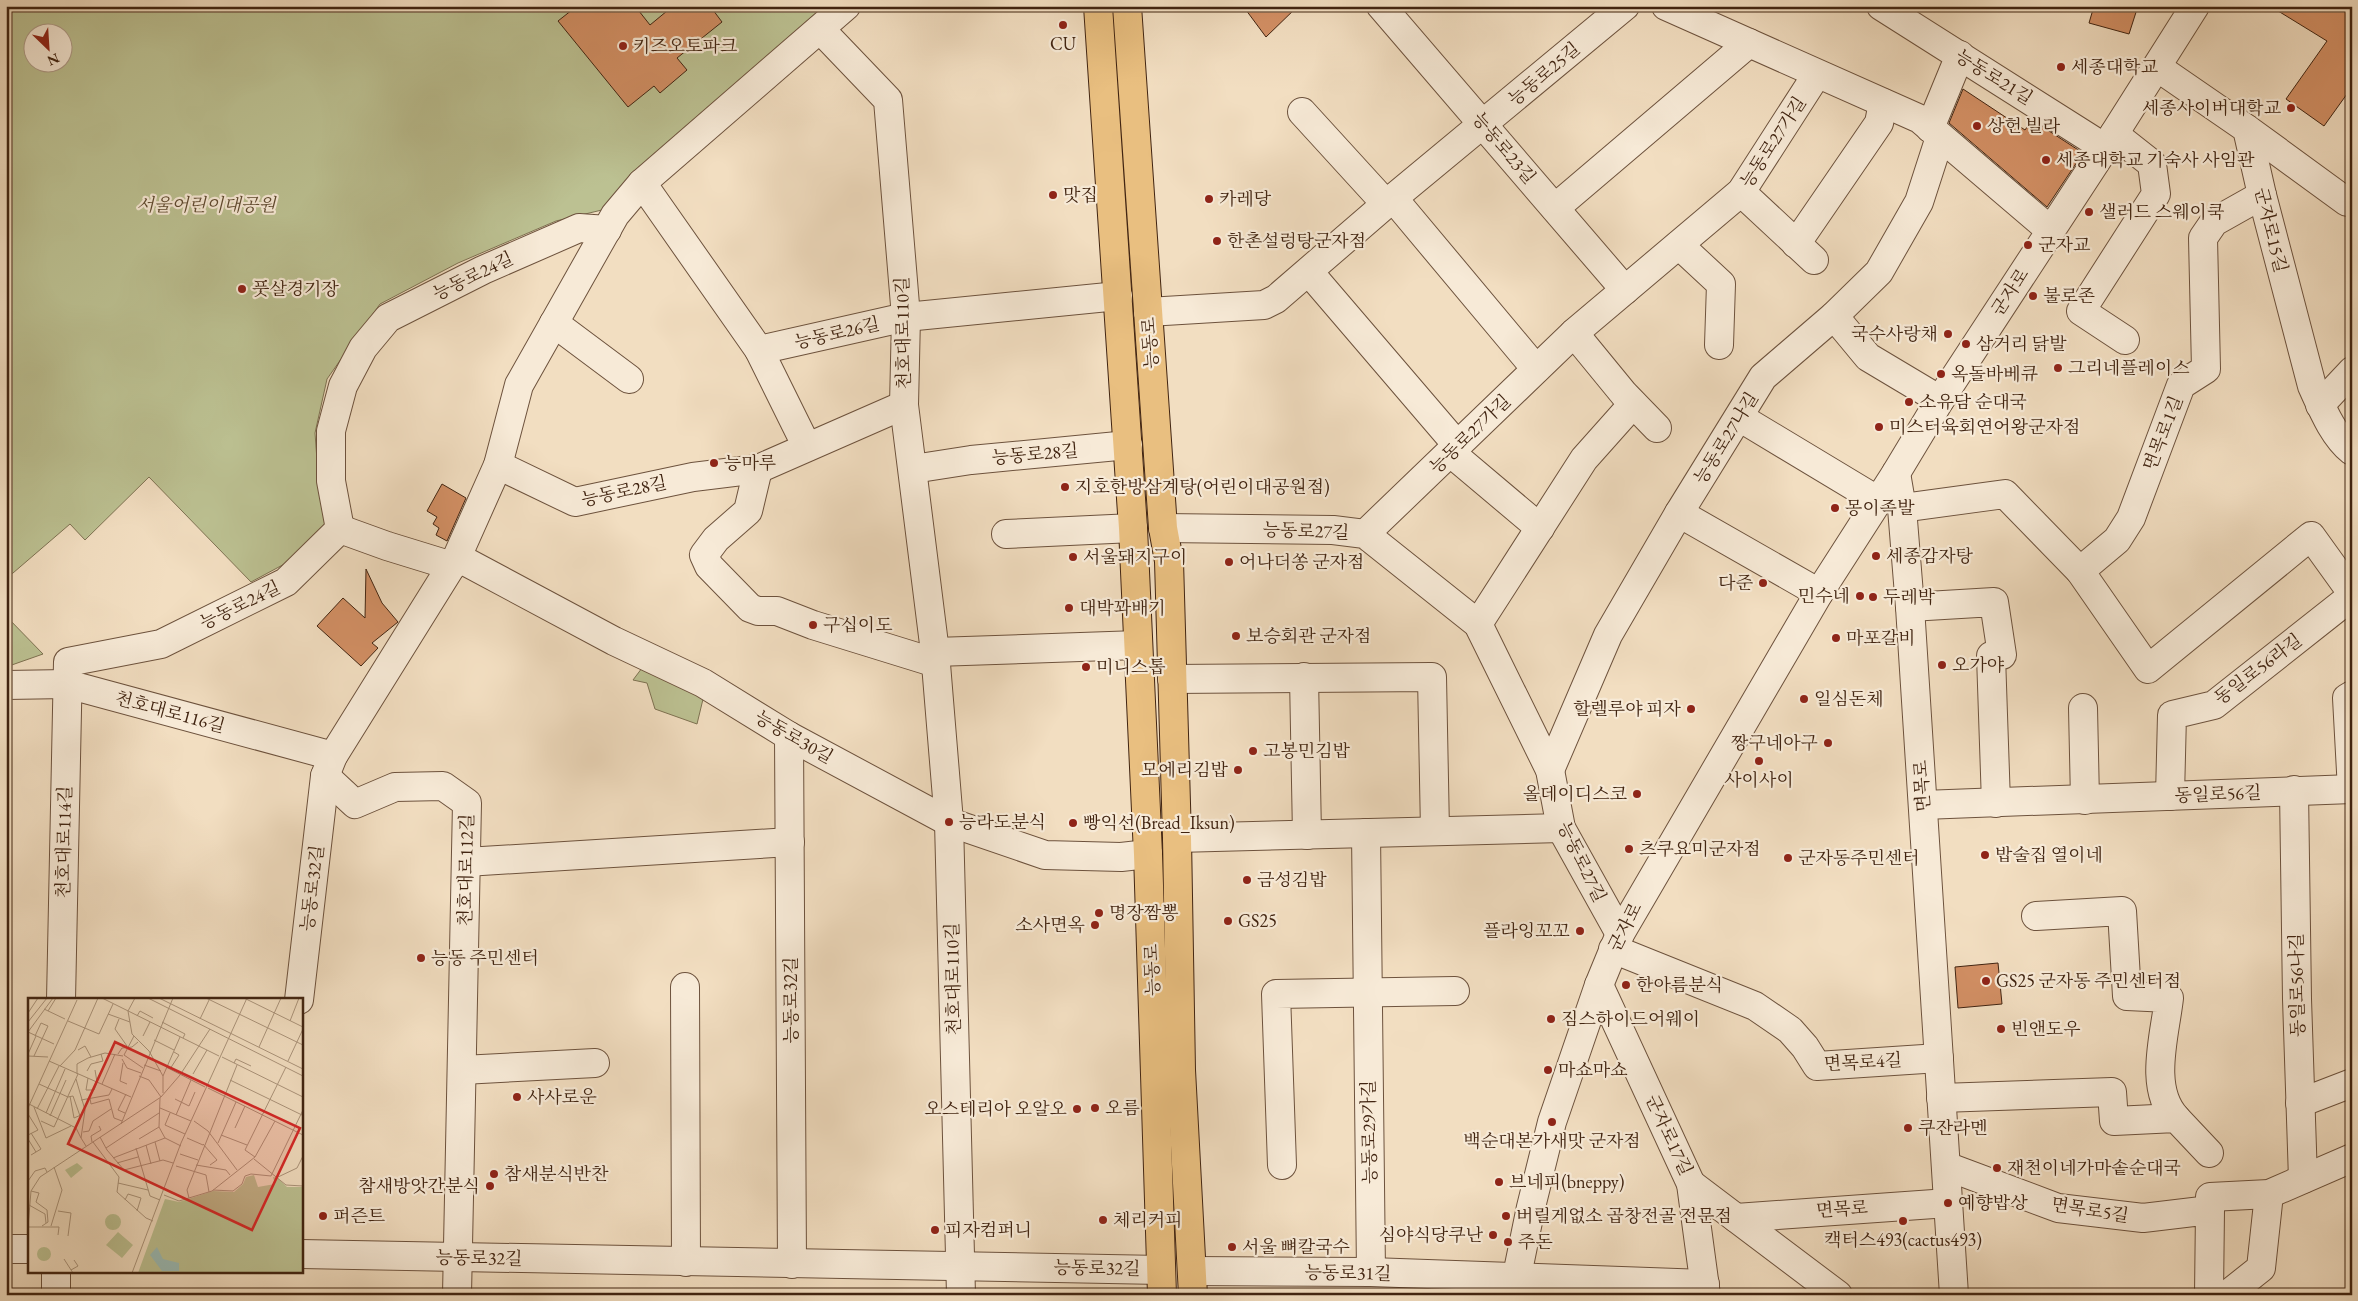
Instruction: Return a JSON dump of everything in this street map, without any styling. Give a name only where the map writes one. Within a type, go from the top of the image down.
[{"type":"main road","name":"능동로","points":[[1098,6],[1133,528],[1148,854],[1162,1282]]},
{"type":"main road","name":"능동로","points":[[1128,6],[1163,528],[1169,561],[1181,1070],[1192,1283]]},
{"type":"main road","name":"능동로32길","points":[[1162,1282],[1192,1283]]},
{"type":"street","points":[[329,766],[454,562],[498,465],[519,385],[615,215],[642,183],[846,6]]},
{"type":"street","name":"능동로23길","points":[[1381,6],[1625,290]]},
{"type":"street","name":"능동로25길","points":[[1148,312],[1264,305],[1276,299],[1390,201],[1625,6]]},
{"type":"street","points":[[1666,6],[1920,119],[2050,230]]},
{"type":"street","name":"능동로21길","points":[[1881,6],[1960,55],[2110,141]]},
{"type":"street","name":"군자로","points":[[1515,1286],[1552,1122],[1616,941],[1818,593],[1890,504],[1896,473],[1940,400],[2110,141],[2195,6]]},
{"type":"street","name":"천호대로110길","points":[[820,29],[888,100],[906,317],[904,405],[935,658],[949,822],[962,1295]]},
{"type":"street","points":[[1555,208],[1748,43]]},
{"type":"street","name":"능동로27나길","points":[[1550,770],[1608,635],[1679,513],[1763,378],[1834,316],[1880,272],[1919,202],[1935,132],[1960,55]]},
{"type":"street","points":[[2157,67],[2247,129],[2328,189],[2347,202],[2352,202]]},
{"type":"street","name":"능동로27가길","points":[[1365,534],[1574,334],[1741,192],[1817,74]]},
{"type":"street","points":[[1741,192],[1805,252],[1880,123],[1883,103]]},
{"type":"street","points":[[1302,112],[1390,201],[1536,369]]},
{"type":"street","name":"군자로15길","points":[[2247,129],[2262,195],[2312,386],[2320,405],[2344,445],[2352,451]]},
{"type":"street","points":[[2110,141],[2152,164],[2156,194],[2081,311],[2125,340]]},
{"type":"street","points":[[642,183],[759,350],[807,447]]},
{"type":"street","name":"면목로1길","points":[[2080,571],[2117,540],[2131,518],[2181,385],[2206,369],[2203,238],[2214,222],[2262,195]]},
{"type":"street","name":"능동로24길","points":[[66,684],[68,662],[161,644],[286,582],[340,529],[331,481],[331,430],[343,386],[363,348],[388,318],[483,270],[579,228],[607,230]]},
{"type":"street","points":[[1679,245],[1720,284],[1719,345]]},
{"type":"street","points":[[1309,272],[1455,449],[1540,528]]},
{"type":"street","name":"능동로26길","points":[[759,350],[906,317],[1118,296]]},
{"type":"street","points":[[1834,316],[1868,357],[1940,400]]},
{"type":"street","points":[[554,323],[629,379]]},
{"type":"street","points":[[1574,334],[1633,404],[1657,428]]},
{"type":"street","points":[[2320,405],[2352,371]]},
{"type":"street","points":[[1478,624],[1584,459],[1633,404]]},
{"type":"street","name":"능동로28길","points":[[498,465],[574,502],[693,476],[758,469],[904,405]]},
{"type":"street","points":[[1739,417],[1890,504],[2005,494],[2080,571],[2148,669],[2311,536],[2352,594]]},
{"type":"street","name":"능동로28길","points":[[913,469],[971,460],[1128,445]]},
{"type":"street","points":[[758,469],[748,511],[716,539],[704,555],[705,561],[750,608],[758,611],[776,611],[813,625],[935,658],[1138,645]]},
{"type":"street","name":"면목로","points":[[1890,504],[1910,607],[1954,1295]]},
{"type":"street","points":[[1679,513],[1818,593]]},
{"type":"street","points":[[1006,534],[1133,528]]},
{"type":"street","name":"능동로27길","points":[[1163,528],[1333,530],[1365,534],[1478,624],[1550,770],[1562,828],[1616,941]]},
{"type":"street","name":"능동로30길","points":[[340,529],[387,546],[454,562],[703,683],[789,736],[949,822],[1045,855],[1120,856],[1148,854]]},
{"type":"street","name":"동일로56라길","points":[[2170,796],[2172,716],[2214,705],[2352,594]]},
{"type":"street","points":[[1910,607],[1994,602],[2002,655],[1991,656],[1996,803]]},
{"type":"street","points":[[1304,677],[1307,835]]},
{"type":"street","points":[[1172,679],[1432,677],[1435,831]]},
{"type":"street","name":"천호대로116길","points":[[6,685],[66,684],[329,766]]},
{"type":"street","name":"천호대로114길","points":[[61,998],[66,684]]},
{"type":"street","name":"동일로56길","points":[[1923,805],[2352,789],[2347,698],[2352,695]]},
{"type":"street","points":[[2083,708],[2085,800]]},
{"type":"street","name":"능동로32길","points":[[789,736],[792,1264]]},
{"type":"street","name":"능동로32길","points":[[299,998],[329,766]]},
{"type":"street","name":"천호대로112길","points":[[329,766],[355,804],[395,787],[443,786],[467,803],[457,1295]]},
{"type":"street","name":"동일로56나길","points":[[2294,790],[2303,1179]]},
{"type":"street","points":[[1177,838],[1562,828]]},
{"type":"street","name":"능동로29가길","points":[[1366,833],[1371,1272]]},
{"type":"street","points":[[466,862],[790,842]]},
{"type":"street","points":[[2036,916],[2122,911],[2128,996],[2169,998],[2159,1077],[2169,1110],[2209,1153]]},
{"type":"street","name":"면목로4길","points":[[1616,941],[1755,1006],[1790,1030],[1805,1047],[1817,1066],[1939,1058]]},
{"type":"street","name":"군자로17길","points":[[1599,985],[1691,1184],[1705,1290]]},
{"type":"street","points":[[684,987],[686,1262]]},
{"type":"street","points":[[1282,1165],[1276,994],[1455,991]]},
{"type":"street","points":[[462,1070],[595,1063]]},
{"type":"street","points":[[2300,1103],[2352,1083]]},
{"type":"street","points":[[1941,1098],[2112,1092],[2114,1121],[2176,1118]]},
{"type":"street","name":"면목로5길","points":[[1946,1166],[2058,1208],[2143,1218],[2269,1194],[2352,1158]]},
{"type":"street","points":[[1691,1184],[1838,1295]]},
{"type":"street","points":[[2227,1295],[2261,1268],[2269,1194]]},
{"type":"street","name":"면목로","points":[[1736,1218],[1932,1202],[1948,1203]]},
{"type":"street","points":[[2210,1204],[2210,1295]]},
{"type":"street","points":[[6,1249],[28,1249]]},
{"type":"street","name":"능동로32길","points":[[302,1254],[961,1267],[1129,1268],[1162,1282]]},
{"type":"street","name":"능동로31길","points":[[1192,1283],[1371,1272],[1515,1286],[1705,1290]]},
{"type":"street","points":[[56,1274],[56,1295]]},
{"type":"green space","name":"서울어린이대공원","points":[[6,6],[826,6],[606,209],[556,221],[458,263],[380,304],[327,379],[315,433],[319,488],[329,525],[290,561],[251,582],[149,477],[85,540],[70,524],[6,579]]},
{"type":"green space","points":[[6,616],[43,654],[6,667]]},
{"type":"green space","points":[[645,664],[704,695],[697,724],[655,709],[647,683],[633,680]]},
{"type":"building","name":"키즈오토파크","points":[[577,6],[635,6],[650,25],[673,6],[710,6],[722,22],[677,58],[687,70],[660,93],[654,86],[628,107],[558,21]]},
{"type":"building","points":[[1243,6],[1298,6],[1266,37]]},
{"type":"building","points":[[2094,6],[2138,6],[2129,34],[2089,23]]},
{"type":"building","points":[[2270,6],[2352,6],[2352,87],[2324,126],[2286,99],[2327,41]]},
{"type":"building","points":[[1963,89],[2025,130],[2032,120],[2083,153],[2047,207],[1949,123]]},
{"type":"building","points":[[442,484],[466,498],[447,541],[436,535],[439,528],[433,524],[437,517],[427,511]]},
{"type":"building","points":[[366,569],[382,603],[398,622],[372,643],[378,648],[361,666],[317,626],[343,598],[365,618]]},
{"type":"building","points":[[1998,963],[2002,1004],[1958,1008],[1955,967]]},
{"type":"place","name":"CU","points":[[1063,25]]},
{"type":"place","name":"키즈오토파크","points":[[623,46]]},
{"type":"place","name":"세종대학교","points":[[2061,67]]},
{"type":"place","name":"세종사이버대학교","points":[[2291,108]]},
{"type":"place","name":"상헌 빌라","points":[[1977,126]]},
{"type":"place","name":"세종대학교 기숙사 사임관","points":[[2046,160]]},
{"type":"place","name":"맛집","points":[[1053,195]]},
{"type":"place","name":"카레당","points":[[1209,199]]},
{"type":"place","name":"샐러드 스웨이쿡","points":[[2089,212]]},
{"type":"place","name":"한촌설렁탕군자점","points":[[1217,241]]},
{"type":"place","name":"군자교","points":[[2028,245]]},
{"type":"place","name":"풋살경기장","points":[[242,289]]},
{"type":"place","name":"불로존","points":[[2033,296]]},
{"type":"place","name":"국수사랑채","points":[[1948,334]]},
{"type":"place","name":"삼거리 닭발","points":[[1966,344]]},
{"type":"place","name":"그리네플레이스","points":[[2058,368]]},
{"type":"place","name":"옥돌바베큐","points":[[1941,374]]},
{"type":"place","name":"소유담 순대국","points":[[1909,402]]},
{"type":"place","name":"미스터육회연어왕군자점","points":[[1879,427]]},
{"type":"place","name":"능마루","points":[[714,463]]},
{"type":"place","name":"지호한방삼계탕(어린이대공원점)","points":[[1065,487]]},
{"type":"place","name":"몽이족발","points":[[1835,508]]},
{"type":"place","name":"세종감자탕","points":[[1876,556]]},
{"type":"place","name":"서울돼지구이","points":[[1073,557]]},
{"type":"place","name":"어나더쏭 군자점","points":[[1229,562]]},
{"type":"place","name":"다준","points":[[1763,583]]},
{"type":"place","name":"민수네","points":[[1860,596]]},
{"type":"place","name":"두레박","points":[[1873,597]]},
{"type":"place","name":"대박꽈배기","points":[[1069,608]]},
{"type":"place","name":"구십이도","points":[[813,625]]},
{"type":"place","name":"보승회관 군자점","points":[[1236,636]]},
{"type":"place","name":"마포갈비","points":[[1836,638]]},
{"type":"place","name":"오가야","points":[[1942,665]]},
{"type":"place","name":"미니스톱","points":[[1086,667]]},
{"type":"place","name":"일심돈체","points":[[1804,699]]},
{"type":"place","name":"할렐루야 피자","points":[[1691,709]]},
{"type":"place","name":"짱구네아구","points":[[1828,743]]},
{"type":"place","name":"고봉민김밥","points":[[1253,751]]},
{"type":"place","name":"사이사이","points":[[1759,761]]},
{"type":"place","name":"모에리김밥","points":[[1238,770]]},
{"type":"place","name":"올데이디스코","points":[[1637,794]]},
{"type":"place","name":"능라도분식","points":[[949,822]]},
{"type":"place","name":"빵익선(Bread_Iksun)","points":[[1073,823]]},
{"type":"place","name":"츠쿠요미군자점","points":[[1629,849]]},
{"type":"place","name":"밥술집 열이네","points":[[1985,855]]},
{"type":"place","name":"군자동주민센터","points":[[1788,858]]},
{"type":"place","name":"금성김밥","points":[[1247,880]]},
{"type":"place","name":"명장짬뽕","points":[[1099,913]]},
{"type":"place","name":"GS25","points":[[1228,921]]},
{"type":"place","name":"소사면옥","points":[[1095,925]]},
{"type":"place","name":"플라잉꼬꼬","points":[[1580,931]]},
{"type":"place","name":"능동 주민센터","points":[[421,958]]},
{"type":"place","name":"GS25 군자동 주민센터점","points":[[1986,981]]},
{"type":"place","name":"한아름분식","points":[[1626,985]]},
{"type":"place","name":"짐스하이드어웨이","points":[[1551,1019]]},
{"type":"place","name":"빈앤도우","points":[[2001,1029]]},
{"type":"place","name":"마쇼마쇼","points":[[1548,1070]]},
{"type":"place","name":"사사로운","points":[[517,1097]]},
{"type":"place","name":"오름","points":[[1095,1108]]},
{"type":"place","name":"오스테리아 오알오","points":[[1077,1109]]},
{"type":"place","name":"백순대본가새맛 군자점","points":[[1552,1122]]},
{"type":"place","name":"쿠잔라멘","points":[[1908,1128]]},
{"type":"place","name":"재천이네가마솥순대국","points":[[1997,1168]]},
{"type":"place","name":"참새분식반찬","points":[[494,1174]]},
{"type":"place","name":"브네피(bneppy)","points":[[1499,1182]]},
{"type":"place","name":"참새방앗간분식","points":[[490,1186]]},
{"type":"place","name":"예향밥상","points":[[1948,1203]]},
{"type":"place","name":"퍼즌트","points":[[323,1216]]},
{"type":"place","name":"버릴게없소 곱창전골 전문점","points":[[1506,1216]]},
{"type":"place","name":"체리커피","points":[[1103,1220]]},
{"type":"place","name":"캑터스493(cactus493)","points":[[1903,1221]]},
{"type":"place","name":"피자컴퍼니","points":[[935,1230]]},
{"type":"place","name":"심야식당쿠난","points":[[1493,1235]]},
{"type":"place","name":"주돈","points":[[1508,1242]]},
{"type":"place","name":"서울 뼈칼국수","points":[[1232,1247]]}]
